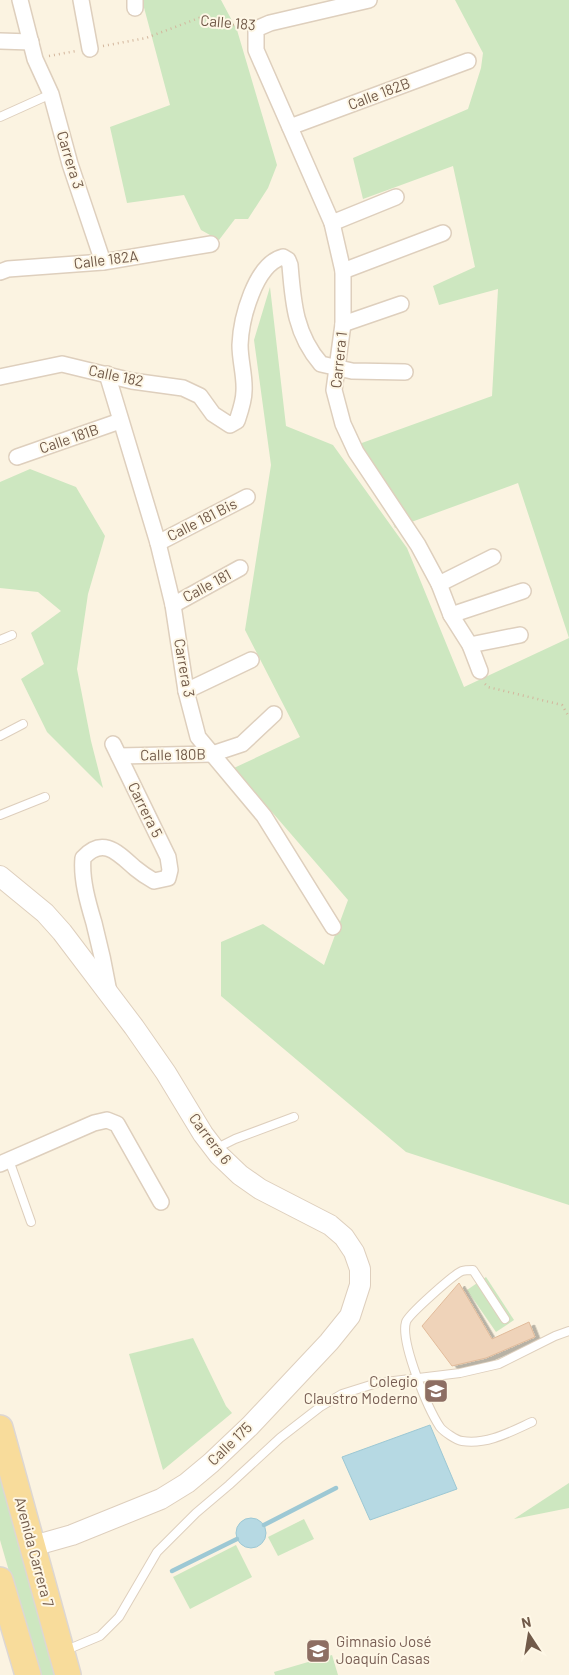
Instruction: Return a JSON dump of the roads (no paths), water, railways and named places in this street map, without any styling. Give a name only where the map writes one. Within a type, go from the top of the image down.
[{"type":"main road","name":"Avenida Carrera 7","points":[[0,1428],[68,1675]]},
{"type":"main road","points":[[0,1580],[28,1675]]},
{"type":"street","name":"Carrera 3","points":[[20,0],[35,59],[51,94],[70,164],[103,262]]},
{"type":"street","points":[[81,0],[90,49]]},
{"type":"street","name":"Calle 183","points":[[256,29],[311,7],[365,0]]},
{"type":"street","name":"Carrera 1","points":[[256,29],[256,50],[332,223],[343,271],[343,324],[334,390],[343,424],[356,452],[418,545],[439,584],[451,615],[470,645],[480,671]]},
{"type":"street","points":[[0,41],[32,42]]},
{"type":"street","name":"Calle 182B","points":[[290,127],[468,60]]},
{"type":"street","points":[[332,223],[396,197]]},
{"type":"street","points":[[343,271],[443,233]]},
{"type":"street","name":"Calle 182A","points":[[0,272],[8,269],[103,262],[211,244]]},
{"type":"street","name":"Calle 182","points":[[0,377],[62,364],[132,381],[183,388],[200,396],[213,414],[230,425],[238,421],[244,392],[240,345],[247,302],[265,269],[274,259],[283,257],[288,260],[290,265],[293,303],[305,342],[321,364],[336,368]]},
{"type":"street","points":[[343,324],[400,304]]},
{"type":"street","points":[[336,368],[352,371],[405,372]]},
{"type":"street","name":"Carrera 3","points":[[107,374],[158,543],[173,604],[186,691],[198,737],[264,816],[333,927]]},
{"type":"street","name":"Calle 181B","points":[[18,457],[120,421]]},
{"type":"street","name":"Calle 181 Bis","points":[[158,543],[246,497]]},
{"type":"street","points":[[439,584],[493,557]]},
{"type":"street","name":"Calle 181","points":[[173,604],[240,568]]},
{"type":"street","points":[[451,615],[523,591]]},
{"type":"street","points":[[470,645],[520,635]]},
{"type":"street","points":[[186,691],[251,660]]},
{"type":"street","name":"Calle 180B","points":[[116,750],[212,754],[242,744],[274,714]]},
{"type":"street","name":"Carrera 5","points":[[82,858],[93,848],[108,848],[154,881],[168,878],[170,870],[168,857],[116,750]]},
{"type":"street","name":"Carrera 6","points":[[82,858],[89,906],[110,996]]},
{"type":"street","name":"Carrera 6","points":[[0,876],[45,913],[134,1027],[166,1073],[203,1134],[215,1149],[246,1180],[330,1225],[344,1237],[354,1252],[360,1269]]},
{"type":"street","points":[[4,1162],[68,1134],[107,1120],[117,1124],[161,1202]]},
{"type":"street","name":"Calle 175","points":[[33,1546],[72,1535],[161,1498],[187,1483],[250,1426],[329,1342],[350,1316],[360,1285],[360,1269]]},
{"type":"lane","points":[[0,117],[51,94]]},
{"type":"lane","points":[[0,640],[12,635]]},
{"type":"lane","points":[[0,736],[23,724]]},
{"type":"lane","points":[[0,815],[45,797]]},
{"type":"lane","points":[[215,1149],[235,1139],[294,1116]]},
{"type":"lane","points":[[4,1162],[31,1222]]},
{"type":"lane","points":[[505,1319],[474,1270],[462,1271],[414,1311],[406,1322],[406,1336],[417,1378],[428,1405],[442,1429],[461,1441],[483,1441],[504,1435],[532,1422]]},
{"type":"lane","points":[[61,1651],[100,1636],[119,1617],[157,1552],[196,1513],[280,1438],[320,1407],[342,1394],[377,1383],[460,1373],[499,1364],[569,1331]]},
{"type":"water","points":[[430,1425],[457,1489],[370,1520],[342,1457]]},
{"type":"water","points":[[251,1518],[262,1522],[266,1533],[262,1544],[251,1548],[240,1544],[236,1533],[240,1522]]},
{"type":"waterway","points":[[264,1525],[336,1488]]},
{"type":"waterway","points":[[172,1571],[237,1539]]},
{"type":"place","name":"Colegio Claustro Moderno","points":[[436,1391]]},
{"type":"place","name":"Gimnasio José Joaquín Casas","points":[[318,1651]]}]
